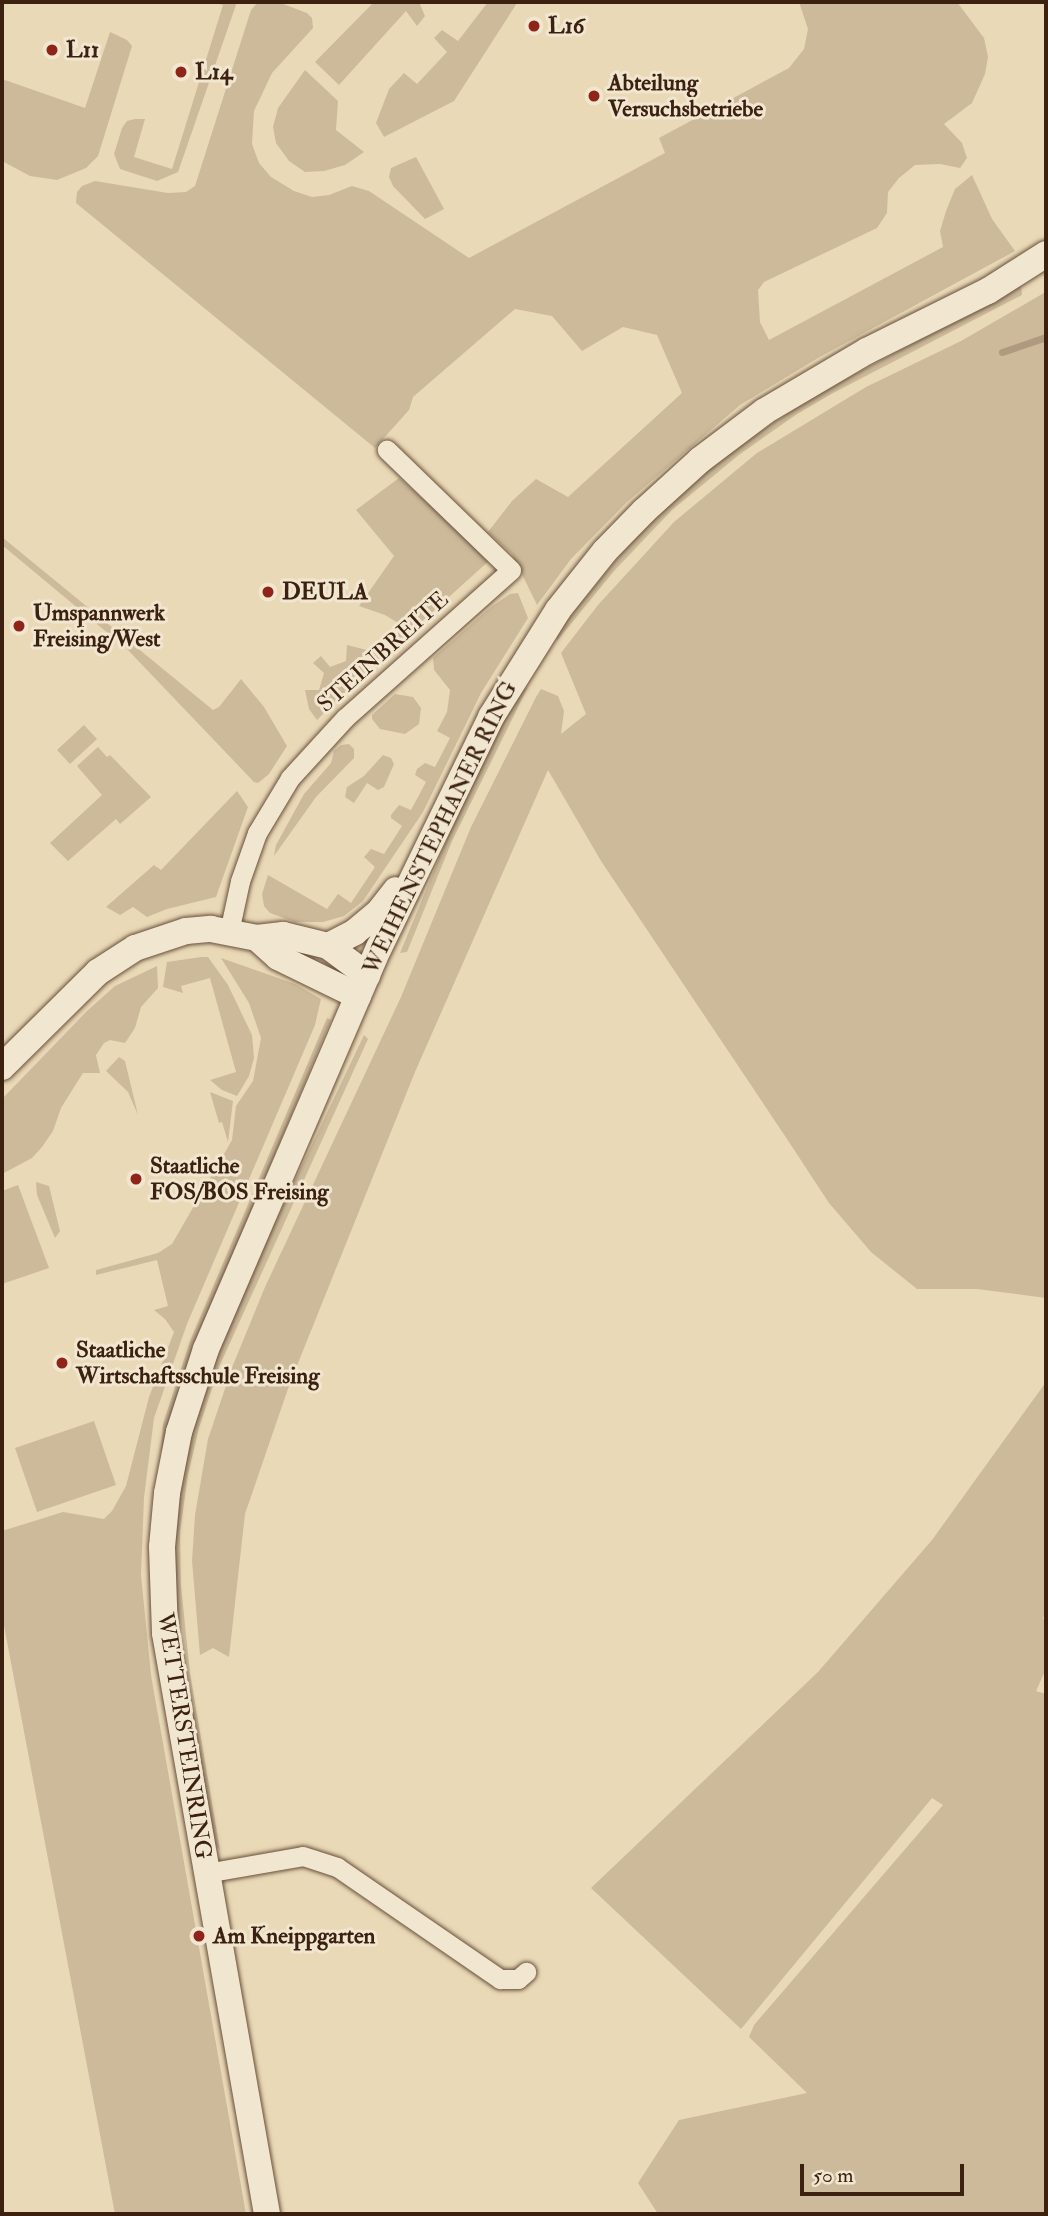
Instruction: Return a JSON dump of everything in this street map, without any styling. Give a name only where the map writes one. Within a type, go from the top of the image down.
[{"type":"main road","name":"WEIHENSTEPHANER RING","points":[[362,986],[491,717],[541,634],[590,569],[644,511],[700,460],[765,411],[867,351],[988,290],[1046,254]]},
{"type":"main road","points":[[328,946],[355,932],[377,913],[423,856]]},
{"type":"main road","points":[[2,1068],[98,972],[118,957],[154,940],[186,930],[229,932],[257,938],[284,935],[328,946],[362,986]]},
{"type":"main road","points":[[257,938],[278,957],[362,986]]},
{"type":"main road","name":"WETTERSTEINRING","points":[[267,2214],[165,1633],[162,1547],[167,1493],[179,1432],[206,1349],[362,986]]},
{"type":"street","name":"STEINBREITE","points":[[229,932],[240,881],[257,833],[290,778],[363,701],[511,570],[387,450]]},
{"type":"street","points":[[206,1873],[303,1856],[337,1867],[500,1979],[518,1979],[526,1972]]},
{"type":"shaded area","points":[[213,2],[237,2],[178,172],[157,181],[120,169],[114,154],[122,128],[127,121],[145,119],[134,157],[172,169],[223,5]]},
{"type":"shaded area","points":[[258,2],[278,2],[307,13],[312,18],[313,28],[272,73],[254,111],[252,144],[259,163],[271,177],[294,191],[312,197],[329,195],[352,186],[369,191],[469,258],[665,153],[659,138],[789,68],[804,49],[808,29],[799,2],[957,2],[984,38],[988,57],[985,74],[972,103],[944,124],[962,143],[967,158],[960,168],[940,164],[915,165],[899,178],[888,192],[887,213],[877,228],[764,282],[758,290],[760,322],[769,340],[943,247],[940,231],[946,211],[955,189],[972,175],[992,219],[1015,251],[818,358],[740,405],[627,502],[571,559],[537,605],[512,554],[488,532],[512,501],[536,479],[568,497],[682,393],[657,335],[623,327],[582,351],[552,316],[515,309],[413,397],[409,410],[375,448],[76,203],[77,192],[82,186],[95,181],[168,193],[186,192],[195,186],[251,10]]},
{"type":"shaded area","points":[[374,2],[419,2],[425,16],[417,26],[406,11],[339,85],[315,62]]},
{"type":"shaded area","points":[[488,2],[517,3],[454,101],[384,137],[376,123],[389,89],[404,73],[417,84],[447,52],[434,38],[442,30],[458,41]]},
{"type":"shaded area","points":[[110,32],[127,40],[132,46],[98,156],[86,168],[57,180],[30,176],[2,161],[2,79],[85,108]]},
{"type":"shaded area","points":[[305,70],[338,101],[336,130],[364,152],[345,165],[324,171],[305,172],[289,161],[276,143],[273,127],[278,108]]},
{"type":"shaded area","points":[[416,157],[444,209],[425,219],[393,186],[389,177],[391,168]]},
{"type":"shaded area","points":[[1021,286],[1022,295],[833,393],[797,414],[740,454],[672,510],[614,571],[557,641],[557,633],[629,544],[699,477],[752,437],[816,395]]},
{"type":"shaded area","points":[[1044,293],[1046,1298],[977,1289],[917,1289],[871,1252],[829,1203],[601,861],[548,770],[415,1072],[290,1383],[245,1514],[229,1657],[213,1648],[200,1655],[192,1561],[195,1515],[208,1439],[233,1365],[265,1287],[401,997],[471,827],[536,697],[541,689],[558,696],[564,711],[561,734],[586,714],[561,653],[598,605],[674,522],[757,453],[866,387],[961,341]]},
{"type":"shaded area","points":[[399,478],[491,559],[398,643],[392,640],[403,626],[385,615],[359,606],[394,556],[356,510]]},
{"type":"shaded area","points":[[2,537],[213,710],[219,707],[241,679],[264,707],[287,746],[269,774],[258,783],[254,782],[127,649],[2,545]]},
{"type":"shaded area","points":[[518,593],[528,618],[481,693],[423,812],[363,901],[344,916],[323,922],[295,922],[270,913],[264,906],[262,894],[268,875],[327,909],[338,894],[351,903],[375,867],[364,857],[371,849],[384,854],[402,826],[391,818],[391,815],[399,805],[411,810],[426,782],[415,775],[417,769],[425,763],[435,767],[450,738],[437,731],[447,712],[450,690],[434,670],[433,658],[491,607],[510,594]]},
{"type":"shaded area","points":[[347,645],[371,651],[381,657],[317,720],[309,709],[305,690],[319,690],[324,673],[313,663],[321,656],[330,667],[346,661]]},
{"type":"shaded area","points":[[528,687],[452,841],[407,952],[400,953],[455,820],[516,695]]},
{"type":"shaded area","points":[[395,694],[413,697],[421,708],[419,724],[405,734],[380,729],[372,719],[372,715]]},
{"type":"shaded area","points":[[84,725],[97,739],[70,764],[57,750]]},
{"type":"shaded area","points":[[349,744],[354,749],[354,758],[316,797],[274,856],[276,845],[304,794],[331,763],[334,751],[341,745]]},
{"type":"shaded area","points":[[98,747],[107,757],[110,755],[151,797],[120,824],[116,819],[68,861],[50,843],[102,795],[77,766]]},
{"type":"shaded area","points":[[383,755],[391,758],[394,764],[384,787],[378,790],[367,783],[354,803],[345,797],[347,787],[364,776]]},
{"type":"shaded area","points":[[237,791],[248,807],[216,897],[167,909],[147,917],[133,907],[120,915],[106,907],[154,865],[161,870]]},
{"type":"shaded area","points":[[208,957],[228,985],[252,1035],[254,1058],[249,1076],[237,1096],[222,1090],[210,1080],[236,1072],[210,978],[181,986],[183,993],[163,987],[167,962]]},
{"type":"shaded area","points":[[221,958],[295,984],[321,999],[315,1025],[187,1324],[154,1418],[144,1498],[141,1575],[151,1675],[246,2214],[115,2214],[2,1615],[2,1531],[63,1512],[104,1519],[112,1511],[126,1486],[149,1397],[174,1332],[154,1310],[168,1306],[157,1260],[96,1275],[96,1270],[158,1253],[172,1244],[232,1140],[236,1106],[253,1081],[261,1038],[249,1003]]},
{"type":"shaded area","points":[[157,966],[158,988],[141,1007],[135,1028],[125,1043],[110,1040],[104,1043],[96,1055],[100,1073],[83,1073],[61,1108],[53,1131],[42,1147],[32,1158],[2,1174],[2,1099],[87,1011],[115,986]]},
{"type":"shaded area","points":[[327,1018],[331,1020],[225,1273],[161,1452],[163,1424],[190,1341]]},
{"type":"shaded area","points":[[364,1035],[368,1039],[219,1367],[199,1428],[188,1475],[180,1532],[181,1586],[190,1673],[220,1850],[215,1845],[180,1645],[174,1586],[176,1519],[186,1453],[210,1372],[261,1252]]},
{"type":"shaded area","points":[[119,1057],[125,1061],[138,1115],[128,1092],[106,1071]]},
{"type":"shaded area","points":[[210,1092],[233,1101],[228,1142],[222,1122],[219,1123]]},
{"type":"shaded area","points":[[36,1182],[49,1186],[60,1231],[55,1238],[37,1195]]},
{"type":"shaded area","points":[[18,1185],[49,1268],[2,1284],[2,1191]]},
{"type":"shaded area","points":[[1046,1382],[1046,1609],[1043,1619],[1046,1620],[1046,1669],[1036,1691],[1046,1694],[1046,2214],[658,2214],[638,2183],[679,2120],[807,2093],[749,2037],[754,2025],[943,1805],[932,1798],[741,2029],[591,1888],[818,1672],[932,1540]]},
{"type":"shaded area","points":[[94,1421],[116,1485],[37,1512],[15,1448]]},
{"type":"waterway","points":[[1002,352],[1046,337]]},
{"type":"place","name":"L16","points":[[534,26]]},
{"type":"place","name":"L11","points":[[52,50]]},
{"type":"place","name":"L14","points":[[181,72]]},
{"type":"place","name":"Abteilung Versuchsbetriebe","points":[[594,96]]},
{"type":"place","name":"DEULA","points":[[268,592]]},
{"type":"place","name":"Umspannwerk Freising/West","points":[[19,626]]},
{"type":"place","name":"Staatliche FOS/BOS Freising","points":[[136,1179]]},
{"type":"place","name":"Staatliche Wirtschaftsschule Freising","points":[[62,1363]]},
{"type":"place","name":"Am Kneippgarten","points":[[199,1936]]}]
